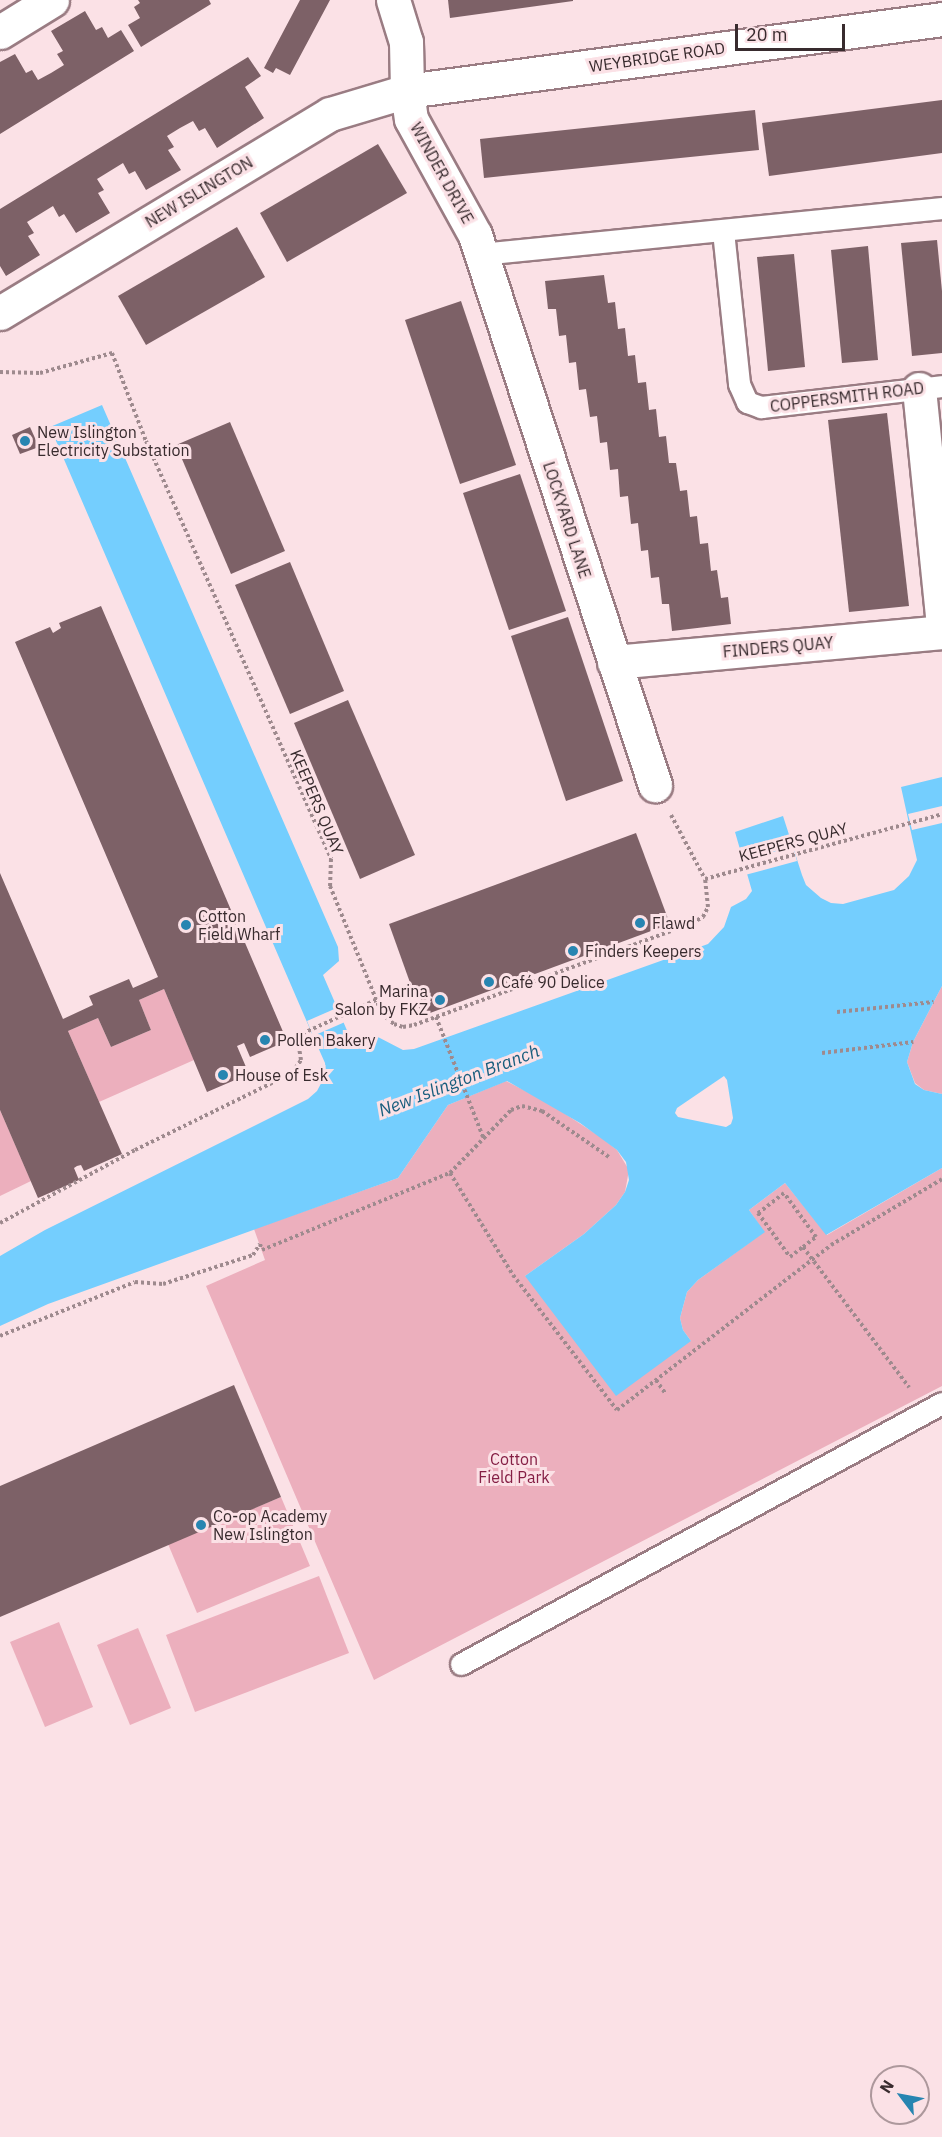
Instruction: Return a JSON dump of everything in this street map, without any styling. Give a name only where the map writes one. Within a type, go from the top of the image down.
[{"type":"street","points":[[0,32],[52,0]]},
{"type":"street","name":"WINDER DRIVE","points":[[393,0],[406,42],[407,91],[411,119],[455,195],[475,235],[481,254]]},
{"type":"street","name":"WEYBRIDGE ROAD","points":[[407,91],[884,13],[942,19]]},
{"type":"street","name":"NEW ISLINGTON","points":[[0,313],[330,114],[407,91]]},
{"type":"street","name":"LOCKYARD LANE","points":[[481,254],[655,785]]},
{"type":"street","points":[[931,388],[942,617]]},
{"type":"street","name":"FINDERS QUAY","points":[[614,662],[942,632]]},
{"type":"lane","points":[[481,254],[942,208]]},
{"type":"lane","name":"COPPERSMITH ROAD","points":[[723,231],[739,384],[747,402],[761,407],[931,388]]},
{"type":"lane","points":[[461,1664],[934,1407]]},
{"type":"path","name":"KEEPERS QUAY","points":[[0,372],[40,373],[112,353],[151,452],[330,859],[330,886],[382,1014],[388,1021],[403,1027],[436,1017],[692,923],[703,917],[708,907],[705,879],[942,814]]},
{"type":"path","points":[[655,785],[705,879]]},
{"type":"path","points":[[0,1223],[135,1150],[292,1073],[301,1060],[297,1036],[376,1000]]},
{"type":"path","points":[[837,1012],[933,1002]]},
{"type":"path","points":[[436,1017],[483,1137]]},
{"type":"path","points":[[822,1053],[913,1042]]},
{"type":"path","points":[[0,1336],[135,1282],[163,1284],[253,1255],[260,1244],[262,1250],[450,1173],[511,1110],[522,1106],[532,1107],[575,1132],[609,1157]]},
{"type":"path","points":[[450,1173],[513,1275],[617,1410],[831,1245],[942,1179]]},
{"type":"path","points":[[784,1193],[816,1237],[803,1247],[790,1257],[758,1213],[784,1193]]},
{"type":"path","points":[[803,1247],[934,1407]]},
{"type":"path","points":[[656,1380],[665,1393]]},
{"type":"green space","points":[[942,986],[942,1094],[924,1090],[915,1083],[907,1062],[913,1042]]},
{"type":"green space","points":[[164,989],[194,1060],[99,1102],[68,1031],[98,1018],[111,1047],[151,1030],[139,1000]]},
{"type":"green space","name":"Cotton Field Park","points":[[506,1081],[547,1102],[602,1138],[617,1150],[629,1170],[625,1192],[616,1205],[584,1234],[525,1276],[691,1341],[683,1330],[680,1318],[687,1292],[698,1280],[764,1232],[749,1210],[785,1183],[827,1235],[942,1168],[942,1386],[374,1680],[206,1286],[265,1260],[254,1229],[398,1178],[448,1105]]},
{"type":"green space","points":[[0,1110],[31,1181],[0,1196]]},
{"type":"green space","points":[[281,1497],[310,1566],[197,1613],[168,1544]]},
{"type":"green space","points":[[319,1576],[349,1653],[195,1712],[166,1635]]},
{"type":"green space","points":[[59,1622],[93,1707],[45,1727],[10,1642]]},
{"type":"green space","points":[[138,1628],[171,1708],[130,1725],[97,1645]]},
{"type":"water","name":"New Islington Branch","points":[[102,405],[338,947],[339,961],[323,975],[349,1035],[357,1038],[376,1036],[403,1050],[414,1049],[708,944],[724,927],[731,907],[746,899],[752,891],[735,832],[783,816],[806,885],[821,898],[831,903],[843,904],[894,890],[909,876],[917,860],[901,787],[942,777],[942,986],[913,1042],[907,1062],[915,1084],[924,1090],[942,1094],[942,1168],[826,1235],[785,1183],[749,1210],[765,1232],[698,1280],[687,1292],[680,1318],[683,1330],[691,1341],[616,1396],[525,1276],[584,1234],[616,1205],[625,1192],[629,1180],[626,1162],[617,1150],[580,1123],[507,1081],[448,1105],[398,1178],[48,1304],[0,1326],[0,1256],[45,1230],[308,1099],[317,1091],[326,1074],[325,1063],[50,427]],"holes":[[[724,1076],[727,1080],[733,1118],[731,1124],[726,1127],[678,1117],[675,1113],[677,1108]]]},
{"type":"pier","points":[[942,806],[942,823],[912,830],[908,814]]},
{"type":"pier","points":[[793,846],[797,861],[745,875],[740,862]]},
{"type":"pier","points":[[339,1007],[345,1022],[313,1036],[307,1021]]},
{"type":"building","points":[[138,0],[209,0],[211,4],[141,47],[128,25],[140,18],[134,7],[140,3]]},
{"type":"building","points":[[300,0],[330,0],[290,75],[276,68],[273,73],[264,68]]},
{"type":"building","points":[[448,0],[573,0],[573,1],[450,18]]},
{"type":"building","points":[[85,11],[96,30],[102,27],[108,38],[121,30],[134,51],[0,134],[0,62],[15,54],[26,73],[32,70],[38,80],[51,73],[64,65],[57,54],[63,51],[51,31]]},
{"type":"building","points":[[248,57],[261,76],[245,87],[264,118],[217,148],[205,128],[199,131],[193,121],[180,128],[167,136],[174,147],[168,150],[181,170],[146,190],[135,171],[129,174],[123,163],[97,179],[104,190],[98,193],[110,213],[76,233],[64,214],[59,217],[53,206],[27,222],[34,233],[28,236],[40,255],[6,276],[0,266],[0,209]]},
{"type":"building","points":[[942,100],[942,153],[769,176],[762,123]]},
{"type":"building","points":[[755,110],[759,150],[484,178],[480,139]]},
{"type":"building","points":[[378,144],[407,193],[287,262],[260,213]]},
{"type":"building","points":[[237,227],[265,277],[146,345],[118,296]]},
{"type":"building","points":[[937,240],[942,291],[942,353],[912,356],[901,243]]},
{"type":"building","points":[[868,246],[878,360],[842,363],[831,250]]},
{"type":"building","points":[[794,254],[805,367],[768,371],[757,257]]},
{"type":"building","points":[[604,275],[608,303],[615,302],[618,329],[625,328],[628,356],[635,355],[638,383],[646,382],[649,410],[656,409],[659,437],[666,436],[669,463],[676,463],[680,491],[687,490],[690,517],[697,516],[700,544],[708,543],[711,571],[717,570],[721,598],[728,597],[731,624],[672,631],[669,604],[662,604],[659,577],[651,578],[648,550],[641,551],[638,523],[631,524],[628,496],[620,497],[618,469],[610,470],[607,442],[600,443],[597,416],[590,417],[586,389],[579,390],[576,362],[569,363],[566,335],[559,336],[556,309],[548,309],[545,281]]},
{"type":"building","points":[[461,301],[516,465],[460,484],[405,320]]},
{"type":"building","points":[[887,413],[909,606],[849,612],[828,420]]},
{"type":"building","points":[[230,422],[285,551],[231,574],[176,445]]},
{"type":"building","name":"New Islington Electricity Substation","points":[[30,427],[39,447],[20,454],[12,435]]},
{"type":"building","points":[[520,474],[566,611],[509,630],[463,493]]},
{"type":"building","points":[[290,562],[344,691],[290,714],[235,585]]},
{"type":"building","name":"Cotton Field Wharf","points":[[101,606],[287,1041],[250,1057],[244,1043],[237,1046],[249,1074],[207,1092],[164,989],[139,1000],[151,1030],[111,1047],[98,1018],[68,1031],[122,1154],[84,1171],[81,1165],[77,1166],[74,1168],[79,1180],[38,1198],[0,1110],[0,873],[63,1019],[93,1005],[89,996],[129,979],[133,988],[158,977],[15,642],[50,627],[53,633],[61,628],[59,623]]},
{"type":"building","points":[[568,617],[623,781],[566,801],[511,636]]},
{"type":"building","points":[[348,700],[415,855],[360,879],[294,723]]},
{"type":"building","points":[[636,833],[670,924],[422,1016],[389,924]]},
{"type":"building","points":[[234,1385],[281,1497],[0,1617],[0,1486]]},
{"type":"place","name":"New Islington Electricity Substation","points":[[25,441]]},
{"type":"place","name":"Flawd","points":[[640,923]]},
{"type":"place","name":"Cotton Field Wharf","points":[[186,925]]},
{"type":"place","name":"Finders Keepers","points":[[573,951]]},
{"type":"place","name":"Café 90 Delice","points":[[489,982]]},
{"type":"place","name":"Marina Salon by FKZ","points":[[440,1000]]},
{"type":"place","name":"Pollen Bakery","points":[[265,1040]]},
{"type":"place","name":"House of Esk","points":[[223,1075]]},
{"type":"place","name":"Co-op Academy New Islington","points":[[201,1525]]}]
